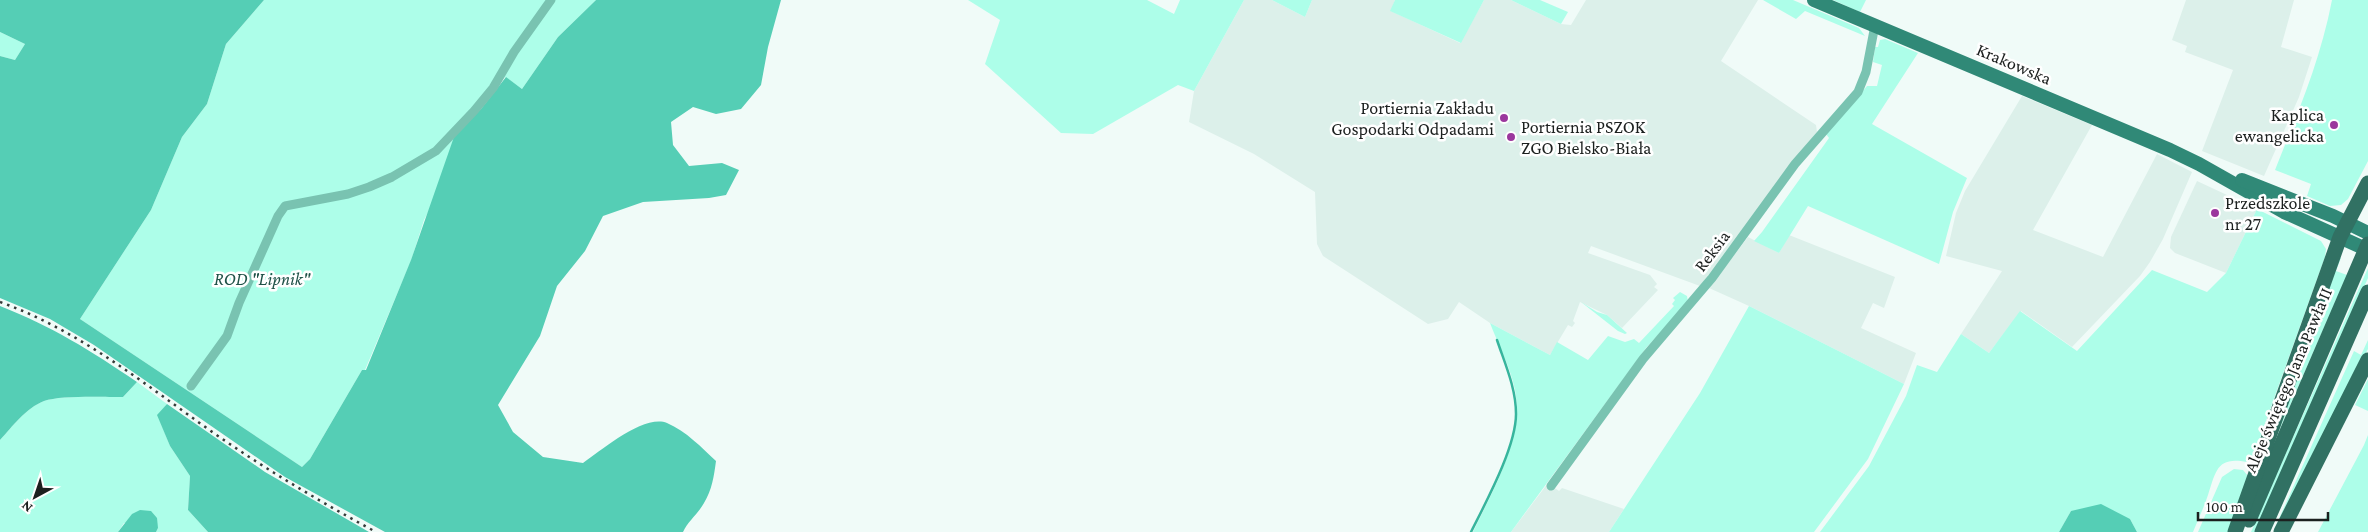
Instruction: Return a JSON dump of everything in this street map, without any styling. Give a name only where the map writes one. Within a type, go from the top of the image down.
[{"type":"highway","points":[[2235,532],[2340,237],[2368,183]]},
{"type":"highway","name":"Aleje świętego Jana Pawła II","points":[[2243,532],[2365,240]]},
{"type":"highway","name":"Aleje świętego Jana Pawła II","points":[[2262,532],[2368,292]]},
{"type":"highway","points":[[2281,532],[2368,360]]},
{"type":"main road","name":"Krakowska","points":[[1814,0],[2199,164],[2347,223],[2365,240]]},
{"type":"main road","name":"Krakowska","points":[[2199,164],[2284,212],[2340,237],[2365,240]]},
{"type":"street","points":[[191,386],[227,336],[239,303],[278,216],[285,206],[348,194],[369,187],[392,177],[436,151],[489,94],[514,52],[551,0]]},
{"type":"street","name":"Reksia","points":[[1551,486],[1643,359],[1712,278],[1795,164],[1858,92],[1866,72],[1875,25]]},
{"type":"shaded area","points":[[1244,0],[1272,0],[1305,17],[1312,0],[1395,0],[1391,11],[1460,43],[1484,0],[1511,0],[1561,24],[1571,25],[1586,0],[1758,0],[1721,61],[1816,125],[1817,132],[1700,286],[1591,246],[1588,253],[1650,275],[1657,284],[1654,287],[1658,290],[1622,328],[1607,315],[1580,302],[1573,321],[1575,323],[1572,327],[1568,325],[1550,355],[1490,323],[1459,302],[1448,319],[1428,324],[1323,256],[1317,244],[1315,192],[1254,154],[1189,122],[1194,91]]},
{"type":"shaded area","points":[[2186,0],[2294,0],[2281,47],[2312,57],[2299,97],[2264,176],[2202,151],[2233,70],[2185,52],[2187,46],[2172,40]]},
{"type":"shaded area","points":[[2022,96],[2092,125],[2033,230],[2103,257],[2157,154],[2192,172],[2163,239],[2150,262],[2140,276],[2072,347],[2021,311],[1989,353],[1961,334],[2002,271],[1946,256],[1956,213],[1965,191]]},
{"type":"shaded area","points":[[2197,181],[2257,209],[2226,273],[2175,253],[2170,248],[2171,237]]},
{"type":"shaded area","points":[[1789,235],[1895,277],[1884,308],[1873,303],[1861,328],[1916,353],[1904,384],[1749,306],[1709,288],[1748,237],[1779,253]]},
{"type":"shaded area","points":[[1548,483],[1559,491],[1562,488],[1624,509],[1609,532],[1511,532]]},
{"type":"green space","points":[[0,0],[264,0],[226,44],[207,104],[182,137],[151,210],[80,319],[302,467],[310,459],[362,370],[366,370],[411,260],[455,134],[481,109],[506,77],[522,89],[558,37],[596,0],[781,0],[768,47],[761,85],[741,109],[716,114],[693,107],[671,122],[673,145],[689,166],[722,163],[739,170],[726,195],[709,198],[643,202],[603,216],[585,251],[557,286],[540,336],[498,405],[513,432],[543,457],[583,463],[635,428],[658,422],[667,423],[681,430],[716,461],[709,493],[702,507],[683,532],[385,532],[285,477],[94,345],[50,319],[0,298],[0,56],[15,60],[25,44],[0,32]]},
{"type":"green space","name":"ROD \"Lipnik\"","points":[[264,0],[596,0],[558,37],[522,89],[505,77],[481,109],[424,220],[411,261],[365,370],[362,370],[310,459],[302,467],[80,319],[151,210],[182,137],[207,104],[226,44]]},
{"type":"green space","points":[[968,0],[1147,0],[1174,14],[1180,0],[1244,0],[1194,91],[1178,85],[1093,134],[1061,133],[985,64],[1000,20]]},
{"type":"green space","points":[[1272,0],[1312,0],[1305,17]]},
{"type":"green space","points":[[1395,0],[1484,0],[1461,43],[1390,11]]},
{"type":"green space","points":[[1511,0],[1540,0],[1568,12],[1561,24]]},
{"type":"green space","points":[[1763,0],[1793,0],[1859,28],[1865,36],[1805,11],[1796,19]]},
{"type":"green space","points":[[1833,0],[1866,0],[1860,12]]},
{"type":"green space","points":[[2332,0],[2368,0],[2368,161],[2348,199],[2341,205],[2330,206],[2307,196],[2311,184],[2275,170],[2315,66]]},
{"type":"green space","points":[[0,32],[25,44],[15,60],[0,56]]},
{"type":"green space","points":[[1885,39],[1918,53],[1872,124],[1967,178],[1953,212],[1939,264],[1808,206],[1779,253],[1754,241],[1829,138],[1826,134],[1867,86],[1877,86],[1882,65],[1873,62],[1875,47],[1878,47],[1880,40]]},
{"type":"green space","points":[[2257,209],[2321,241],[2326,249],[2325,257],[2253,457],[2247,462],[2229,461],[2219,467],[2193,532],[2137,532],[2130,519],[2071,511],[2059,532],[1820,532],[1869,466],[1906,396],[1917,365],[1937,372],[1961,334],[1989,353],[2020,311],[2077,351],[2152,270],[2207,292],[2226,273]]},
{"type":"green space","points":[[2338,257],[2341,258],[2336,271],[2347,275],[2265,463]]},
{"type":"green space","points":[[2368,268],[2368,278],[2255,532],[2251,532]]},
{"type":"green space","points":[[1680,292],[1687,296],[1688,302],[1646,348],[1511,532],[1473,532],[1505,463],[1515,427],[1517,408],[1510,372],[1490,323],[1550,355],[1557,342],[1588,360],[1608,336],[1625,342],[1634,339],[1639,343],[1674,306],[1672,304],[1675,300],[1673,298]]},
{"type":"green space","points":[[1581,302],[1597,312],[1607,315],[1627,333],[1618,331]]},
{"type":"green space","points":[[0,306],[37,322],[71,340],[137,382],[123,397],[71,397],[44,401],[25,413],[0,440]]},
{"type":"green space","points":[[1749,306],[1904,384],[1868,459],[1814,532],[1609,532],[1700,393]]},
{"type":"green space","points":[[2368,340],[2368,349],[2273,532],[2354,351],[2361,355]]},
{"type":"green space","points":[[2368,379],[2368,411],[2355,405]]},
{"type":"green space","points":[[137,382],[167,404],[158,416],[170,446],[190,476],[188,510],[208,532],[156,532],[158,528],[124,523],[118,532],[0,532],[0,440],[14,424],[31,408],[44,401],[71,397],[123,397]]},
{"type":"green space","points":[[167,404],[265,472],[369,532],[208,532],[188,510],[190,476],[170,446],[157,415]]},
{"type":"green space","points":[[2368,435],[2368,532],[2318,532],[2364,445]]},
{"type":"green space","points":[[2234,469],[2243,470],[2248,476],[2230,532],[2198,532],[2222,477]]},
{"type":"green space","points":[[2101,504],[2130,519],[2137,532],[2059,532],[2071,511]]},
{"type":"green space","points":[[140,510],[151,511],[157,518],[158,528],[156,532],[118,532],[132,514]]},
{"type":"waterway","points":[[1471,532],[1506,458],[1515,427],[1516,404],[1510,376],[1497,340]]},
{"type":"railway","points":[[0,302],[28,313],[80,340],[265,467],[376,532]]},
{"type":"place","name":"Portiernia Zakładu Gospodarki Odpadami","points":[[1504,118]]},
{"type":"place","name":"Kaplica ewangelicka","points":[[2334,125]]},
{"type":"place","name":"Portiernia PSZOK ZGO Bielsko-Biała","points":[[1511,137]]},
{"type":"place","name":"Przedszkole nr 27","points":[[2215,213]]}]
